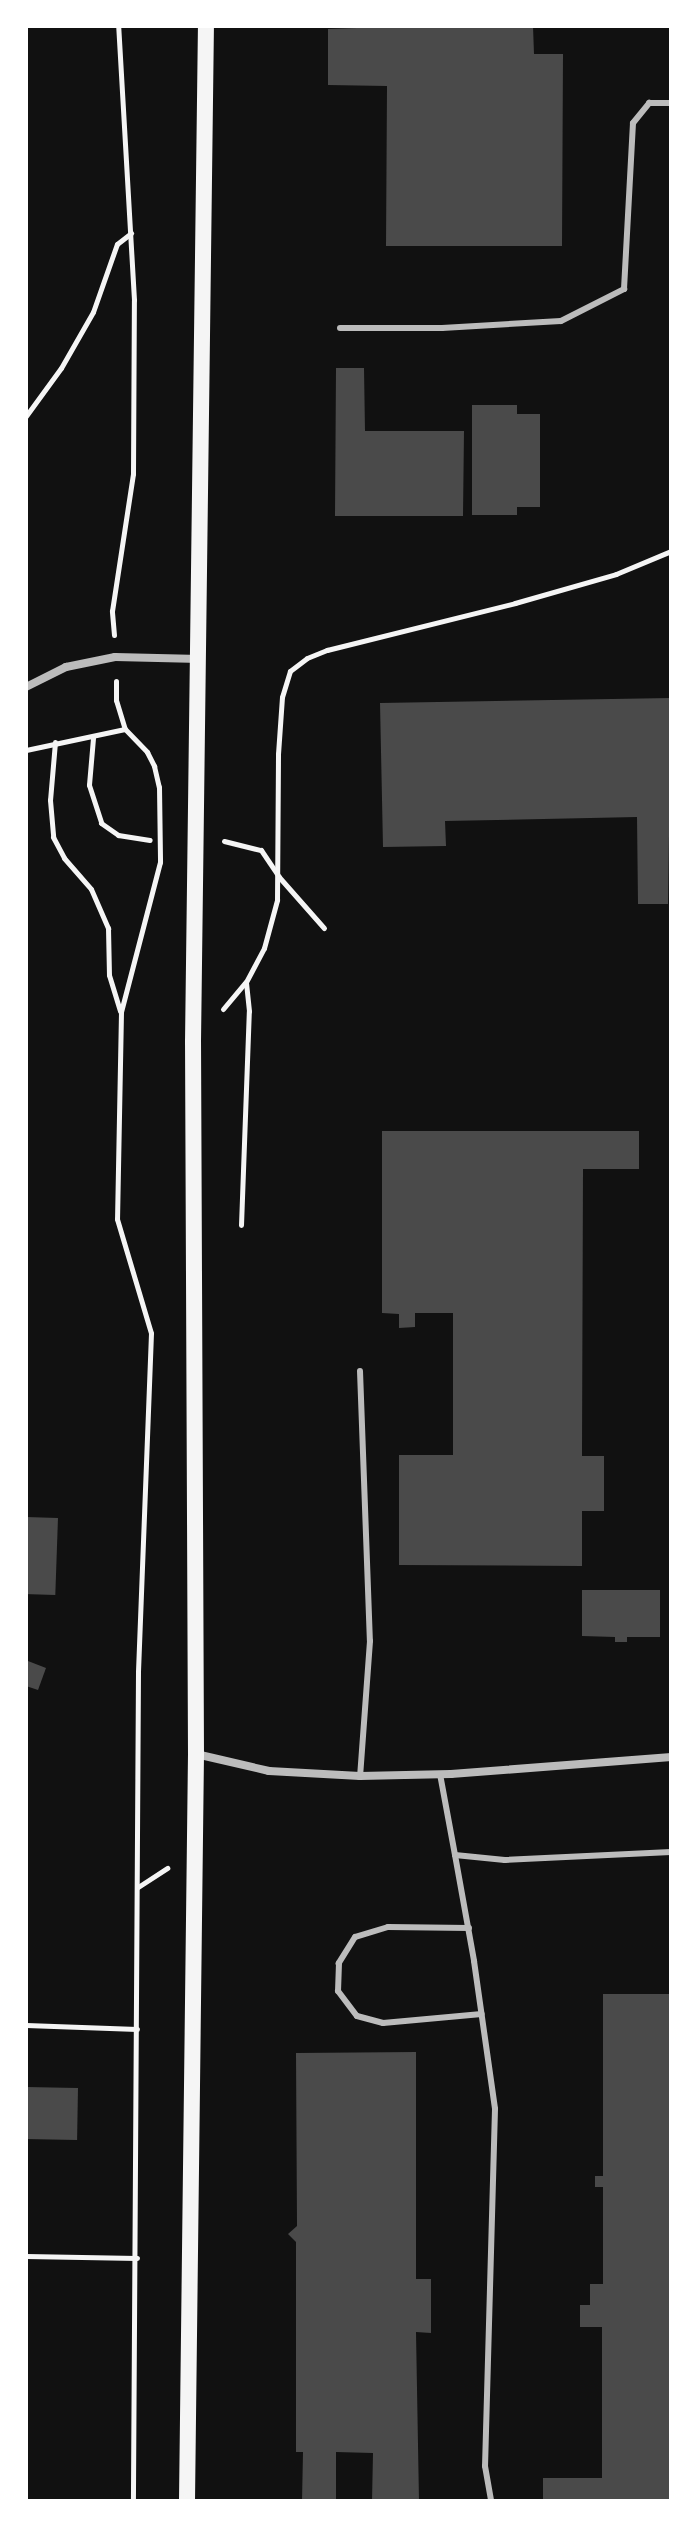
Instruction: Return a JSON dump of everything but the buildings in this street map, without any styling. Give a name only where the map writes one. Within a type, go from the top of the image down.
[{"type":"main road","points":[[187,2501],[196,1754],[193,1042],[206,26]]},
{"type":"street","points":[[26,687],[66,667],[115,657],[200,659]]},
{"type":"street","points":[[196,1754],[269,1771],[360,1776],[440,1774],[671,1757]]},
{"type":"lane","points":[[340,328],[442,328],[561,321],[624,289],[633,123],[649,103],[671,103]]},
{"type":"lane","points":[[360,1371],[370,1641],[360,1776]]},
{"type":"lane","points":[[440,1774],[469,1928],[495,2109],[485,2466],[491,2501]]},
{"type":"lane","points":[[455,1855],[505,1860],[671,1852]]},
{"type":"lane","points":[[469,1928],[388,1927],[355,1937],[339,1963],[338,1991],[357,2016],[383,2023],[482,2014]]},
{"type":"path","points":[[118,26],[132,232],[133,474],[112,611],[116,700],[125,729],[147,752],[154,766],[159,787],[160,862],[121,1012],[117,1219],[151,1333],[138,1672],[137,2258],[133,2501]]},
{"type":"path","points":[[26,416],[61,368],[93,312],[117,244],[132,232]]},
{"type":"path","points":[[193,1042],[246,982],[264,948],[277,900],[278,754],[282,697],[290,671],[327,650],[616,574],[671,551]]},
{"type":"path","points":[[26,750],[125,729]]},
{"type":"path","points":[[93,738],[89,785],[101,823],[118,835],[150,840]]},
{"type":"path","points":[[55,742],[50,800],[53,837],[64,858],[91,889],[108,928],[109,975],[121,1012]]},
{"type":"path","points":[[224,841],[261,850],[279,877],[324,928]]},
{"type":"path","points":[[241,1225],[249,1011],[246,982]]},
{"type":"path","points":[[26,2025],[137,2029]]},
{"type":"path","points":[[26,2256],[137,2258]]}]
